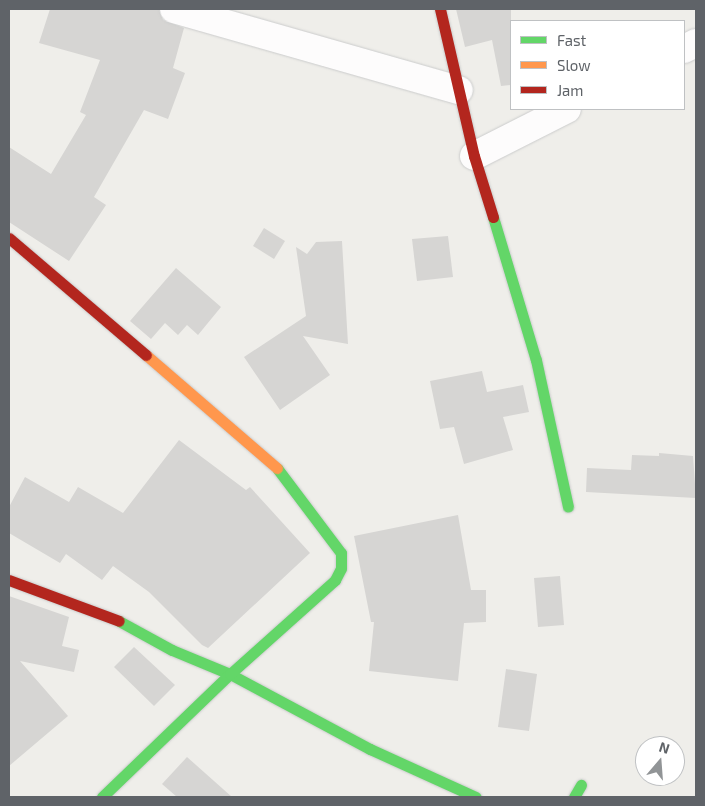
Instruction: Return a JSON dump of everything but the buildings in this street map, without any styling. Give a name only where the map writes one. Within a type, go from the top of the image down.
[{"type":"street","points":[[174,9],[460,90]]},
{"type":"street","points":[[440,9],[474,156],[536,360],[568,507]]},
{"type":"street","points":[[474,156],[565,110]]},
{"type":"street","points":[[9,238],[286,475],[341,553],[341,568],[335,580],[230,674],[102,797]]},
{"type":"street","points":[[9,580],[107,614],[172,650],[230,674],[370,749],[476,797]]},
{"type":"street","points":[[574,797],[581,785]]},
{"type":"traffic: fast","points":[[493,217],[536,360],[568,507]]},
{"type":"traffic: fast","points":[[102,797],[230,674],[335,580],[341,568],[341,553],[277,468]]},
{"type":"traffic: fast","points":[[119,621],[172,650],[230,674],[370,749],[476,797]]},
{"type":"traffic: fast","points":[[574,797],[581,785]]},
{"type":"traffic: slow","points":[[146,355],[277,468]]},
{"type":"traffic: jam","points":[[440,9],[474,156],[493,217]]},
{"type":"traffic: jam","points":[[9,238],[146,355]]},
{"type":"traffic: jam","points":[[9,580],[119,621]]}]
